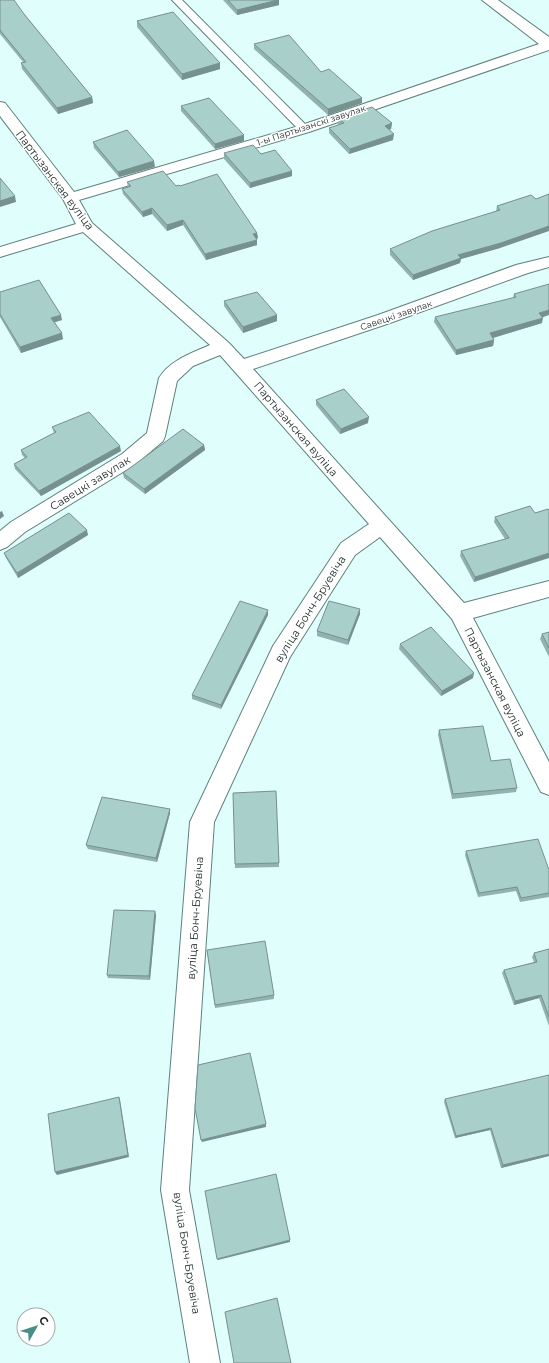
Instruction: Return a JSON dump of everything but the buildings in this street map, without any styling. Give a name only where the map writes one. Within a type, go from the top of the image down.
[{"type":"street","points":[[489,0],[549,45]]},
{"type":"street","name":"1-ы Партызанскі завулак","points":[[70,198],[304,129],[549,45]]},
{"type":"street","name":"Партызанская вуліца","points":[[0,106],[70,198],[86,226],[223,347],[242,366],[381,526],[460,613],[549,786]]},
{"type":"street","points":[[0,252],[86,226]]},
{"type":"street","name":"Савецкі завулак","points":[[242,366],[384,320],[522,270],[549,262]]},
{"type":"street","name":"Савецкі завулак","points":[[0,542],[18,527],[129,460],[156,436],[168,378],[187,362],[223,347]]},
{"type":"street","name":"вуліца Бонч-Бруевіча","points":[[205,1363],[175,1190],[202,822],[280,652],[348,549],[381,526]]},
{"type":"street","points":[[460,613],[549,589]]},
{"type":"lane","points":[[177,0],[304,129]]}]
